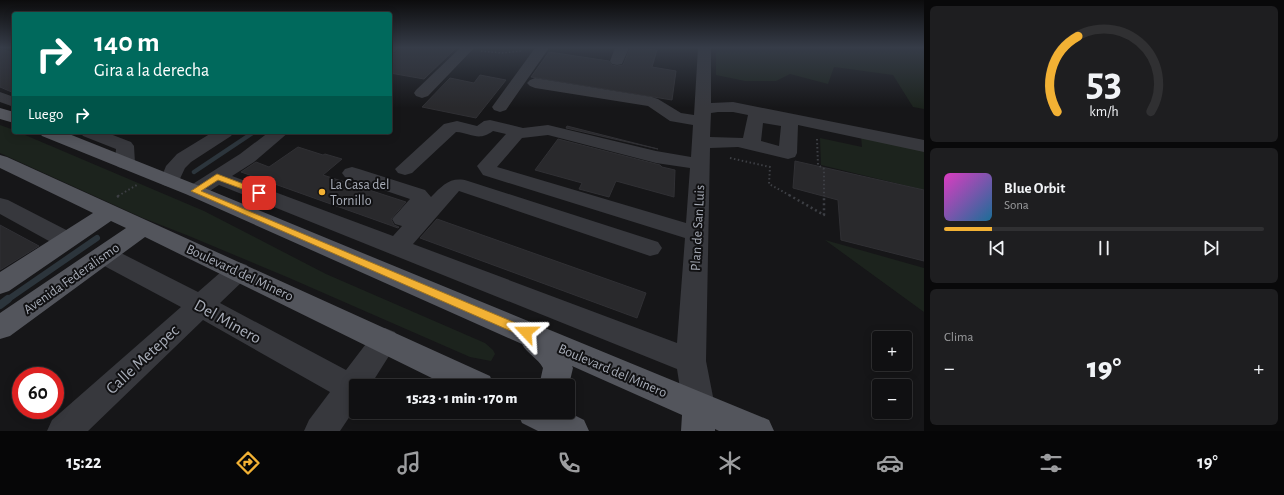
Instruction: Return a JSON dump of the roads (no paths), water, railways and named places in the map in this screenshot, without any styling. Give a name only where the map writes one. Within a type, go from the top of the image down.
[{"type":"main road","points":[[0,113],[12,117]]},
{"type":"main road","name":"Boulevard del Minero","points":[[53,134],[195,191],[512,326],[699,419],[757,431]]},
{"type":"main road","name":"Boulevard del Minero","points":[[0,161],[142,228],[238,271],[465,379]]},
{"type":"main road","points":[[0,284],[66,240],[105,210]]},
{"type":"main road","name":"Avenida Federalismo","points":[[0,328],[142,228]]},
{"type":"main road","points":[[512,326],[534,340],[551,354],[558,368],[556,379]]},
{"type":"main road","points":[[547,419],[572,431]]},
{"type":"street","points":[[422,93],[447,68]]},
{"type":"street","points":[[500,107],[528,68]]},
{"type":"street","name":"Plan de San Luis","points":[[699,419],[691,360],[703,68]]},
{"type":"street","points":[[535,83],[652,102],[676,117],[702,126],[738,142],[751,145]]},
{"type":"street","points":[[0,97],[12,101]]},
{"type":"street","points":[[702,126],[716,100],[924,142]]},
{"type":"street","points":[[405,169],[453,127],[480,132],[490,125],[526,133],[542,129],[548,130],[656,157],[702,126],[735,100],[924,138]]},
{"type":"street","points":[[702,126],[718,106],[733,107],[924,146]]},
{"type":"street","points":[[518,132],[487,166],[490,171],[697,234]]},
{"type":"street","points":[[94,134],[125,146],[125,163]]},
{"type":"street","points":[[162,178],[184,158],[222,134]]},
{"type":"street","points":[[195,191],[246,158],[277,134]]},
{"type":"street","points":[[352,173],[421,197],[421,200],[390,243]]},
{"type":"street","points":[[217,177],[691,360]]},
{"type":"street","points":[[390,243],[452,187],[462,185],[650,248]]},
{"type":"street","points":[[0,205],[66,240]]},
{"type":"street","name":"Del Minero","points":[[104,255],[200,305],[349,387]]},
{"type":"street","name":"Calle Metepec","points":[[64,431],[238,271]]},
{"type":"street","points":[[357,379],[384,340]]},
{"type":"street","points":[[322,431],[349,391]]},
{"type":"waterway","points":[[194,172],[251,134]]},
{"type":"waterway","points":[[7,300],[97,238]]},
{"type":"waterway","points":[[0,305],[8,299]]},
{"type":"place","name":"La Casa del Tornillo","points":[[322,192]]}]
